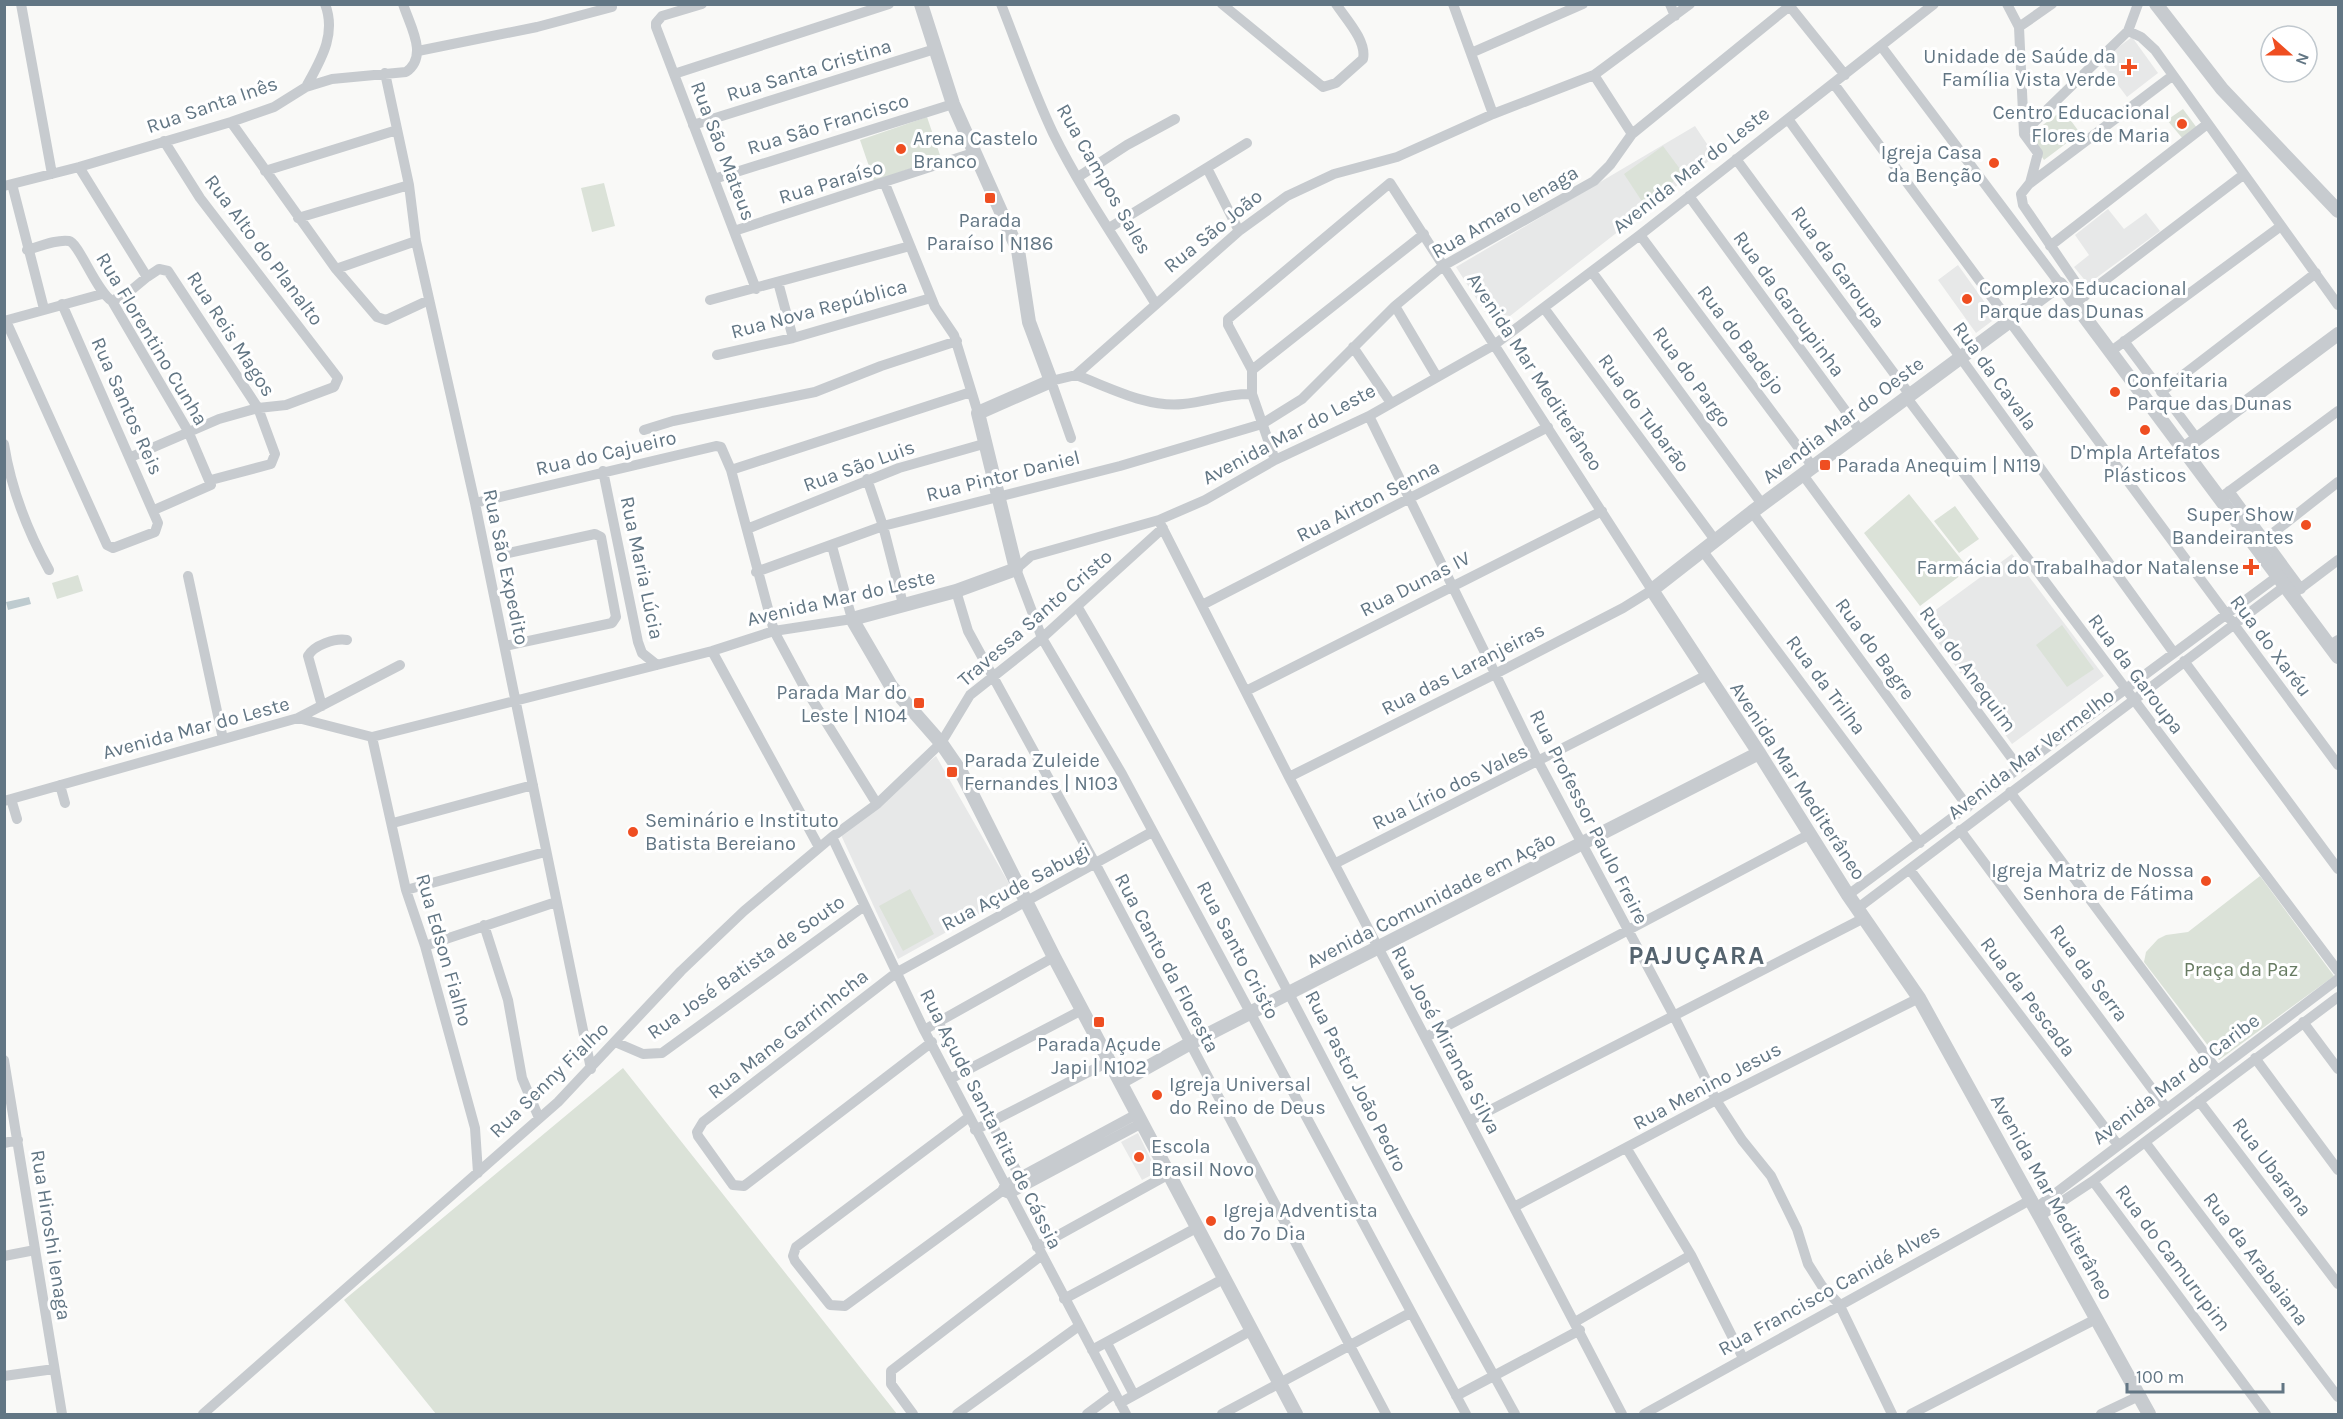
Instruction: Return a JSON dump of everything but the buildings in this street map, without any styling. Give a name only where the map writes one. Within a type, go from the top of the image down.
[{"type":"street","points":[[21,4],[52,174]]},
{"type":"street","points":[[306,87],[328,42],[330,26],[325,4]]},
{"type":"street","points":[[403,4],[418,51],[537,27],[612,8]]},
{"type":"street","name":"Rua São Mateus","points":[[702,4],[662,16],[656,23],[656,27],[756,289]]},
{"type":"street","points":[[674,74],[889,4]]},
{"type":"street","points":[[921,4],[953,104],[1018,250],[1029,322],[1071,438]]},
{"type":"street","name":"Rua Campos Sales","points":[[1001,4],[1034,90],[1078,177],[1155,303]]},
{"type":"street","points":[[1222,4],[1318,85],[1329,87],[1363,59],[1362,44],[1336,4]]},
{"type":"street","points":[[1453,4],[1492,114]]},
{"type":"street","points":[[1471,53],[1583,4]]},
{"type":"street","points":[[1670,4],[1675,16]]},
{"type":"street","name":"Rua São João","points":[[978,413],[1051,381],[1076,375],[1239,231],[1307,186],[1334,174],[1397,157],[1492,114],[1594,75],[1690,4]]},
{"type":"street","name":"Avenida Mar do Leste","points":[[8,800],[298,718],[372,737],[712,651],[774,631],[852,619],[956,591],[1016,569],[1031,556],[1161,524],[1275,460],[1370,416],[1494,345],[1640,235],[1934,4]]},
{"type":"street","points":[[2007,4],[2019,27],[2026,139],[2038,153],[2027,186]]},
{"type":"street","points":[[2019,27],[2052,4]]},
{"type":"street","points":[[2026,130],[2128,31],[2138,4]]},
{"type":"street","points":[[2156,4],[2222,89],[2338,211]]},
{"type":"street","points":[[1790,5],[1845,75]]},
{"type":"street","name":"Rua Amaro Ienaga","points":[[1262,424],[1302,399],[1395,306],[1443,266],[1594,181],[1610,165],[1632,134],[1790,5]]},
{"type":"street","points":[[2128,31],[2148,43],[2338,305]]},
{"type":"street","points":[[1881,46],[2060,284],[2080,300]]},
{"type":"street","name":"Rua Santa Cristina","points":[[693,124],[935,49]]},
{"type":"street","name":"Rua Santa Inês","points":[[8,185],[79,167],[231,122],[274,107],[306,87],[350,76],[406,72],[413,66],[418,51]]},
{"type":"street","name":"Rua São Expedito","points":[[385,73],[409,185],[416,241],[475,503],[591,1069]]},
{"type":"street","points":[[1594,75],[1632,134]]},
{"type":"street","points":[[2172,76],[2027,186],[2021,194],[2023,205],[2050,246],[2110,352],[2224,494],[2289,586],[2336,647]]},
{"type":"street","name":"Rua do Xaréu","points":[[1834,84],[2338,765]]},
{"type":"street","name":"Rua São Francisco","points":[[714,178],[953,104]]},
{"type":"street","points":[[1078,177],[1127,145],[1175,119]]},
{"type":"street","name":"Rua da Cavala","points":[[1788,119],[2174,653]]},
{"type":"street","points":[[231,122],[298,218],[376,317],[386,320],[429,300]]},
{"type":"street","points":[[2050,246],[2206,125]]},
{"type":"street","points":[[265,171],[397,130]]},
{"type":"street","name":"Rua Alto do Planalto","points":[[164,141],[200,198],[338,378],[334,387],[311,398],[286,405],[258,408]]},
{"type":"street","points":[[1109,228],[1247,143]]},
{"type":"street","name":"Rua Paraíso","points":[[734,231],[885,184],[973,153]]},
{"type":"street","name":"Rua da Garoupa","points":[[1736,159],[2125,690],[2338,970]]},
{"type":"street","points":[[79,167],[147,277],[129,292],[112,301]]},
{"type":"street","points":[[1207,168],[1239,231]]},
{"type":"street","points":[[2080,300],[2243,175]]},
{"type":"street","name":"Avenida Mar Mediterâneo","points":[[1252,370],[1228,325],[1230,316],[1390,183],[1759,753],[1848,895],[1919,998],[2149,1414]]},
{"type":"street","points":[[885,184],[931,298],[957,341],[978,413]]},
{"type":"street","points":[[8,185],[44,309]]},
{"type":"street","points":[[298,218],[409,185]]},
{"type":"street","name":"Rua da Garoupinha","points":[[1689,196],[1861,432]]},
{"type":"street","points":[[2110,352],[2281,226]]},
{"type":"street","points":[[1275,460],[1252,394],[1252,370],[1424,234]]},
{"type":"street","name":"Rua do Badejo","points":[[1640,235],[1808,471]]},
{"type":"street","name":"Rua Florentino Cunha","points":[[27,250],[64,241],[75,245],[102,294],[112,301],[188,431],[211,482]]},
{"type":"street","points":[[336,269],[416,241]]},
{"type":"street","points":[[710,300],[910,246]]},
{"type":"street","name":"Rua Reis Magos","points":[[147,277],[159,269],[168,271],[258,408],[275,454],[271,464],[211,482]]},
{"type":"street","name":"Rua do Pargo","points":[[1592,272],[1757,508]]},
{"type":"street","points":[[2161,392],[2316,273]]},
{"type":"street","points":[[778,282],[793,338]]},
{"type":"street","name":"Avendia Mar do Oeste","points":[[1652,590],[1757,508],[2060,284]]},
{"type":"street","points":[[5,321],[102,294]]},
{"type":"street","name":"Rua Nova República","points":[[717,355],[793,338],[931,298]]},
{"type":"street","name":"Rua Santos Reis","points":[[5,321],[108,547],[113,548],[155,532],[158,523],[62,304]]},
{"type":"street","points":[[1395,306],[1437,377]]},
{"type":"street","name":"Rua do Tubarão","points":[[1544,308],[1715,540]]},
{"type":"street","points":[[2185,448],[2338,334]]},
{"type":"street","points":[[644,430],[673,421],[815,392],[881,366],[957,341]]},
{"type":"street","points":[[2124,342],[2197,439]]},
{"type":"street","points":[[1353,347],[1390,403]]},
{"type":"street","points":[[1076,375],[1166,404],[1183,404],[1237,393],[1252,394]]},
{"type":"street","points":[[877,804],[803,685],[774,631],[756,572],[731,470],[971,392]]},
{"type":"street","points":[[131,457],[219,418],[258,408]]},
{"type":"street","points":[[2224,494],[2338,411]]},
{"type":"street","name":"Rua Santo Cristo","points":[[978,413],[1016,569],[1042,638],[1087,712],[1466,1414]]},
{"type":"street","name":"Rua Professor Paulo Freire","points":[[1370,416],[1409,501],[1539,763],[1674,1016],[1716,1100],[1742,1140],[1765,1165],[1797,1229],[1814,1276],[1839,1304],[1892,1414]]},
{"type":"street","name":"Rua Pintor Daniel","points":[[756,572],[883,526],[1120,466],[1262,424]]},
{"type":"street","name":"Rua Airton Senna","points":[[1204,604],[1409,501],[1548,427]]},
{"type":"street","name":"Rua São Luis","points":[[747,530],[867,479],[987,443]]},
{"type":"street","points":[[4,444],[6,461],[26,523],[49,570]]},
{"type":"street","name":"Rua do Cajueiro","points":[[475,503],[716,446],[724,451],[731,470]]},
{"type":"street","name":"Rua Maria Lúcia","points":[[603,471],[638,642],[642,653],[657,665]]},
{"type":"street","name":"Rua do Anequim","points":[[1808,471],[2019,768]]},
{"type":"street","points":[[867,479],[883,526],[903,604]]},
{"type":"street","points":[[154,510],[211,482]]},
{"type":"street","points":[[2260,543],[2338,482]]},
{"type":"street","name":"Rua do Bagre","points":[[1757,508],[1968,807]]},
{"type":"street","name":"Rua Dunas IV","points":[[1246,691],[1602,511]]},
{"type":"street","name":"Rua José Miranda Silva","points":[[1161,524],[1204,604],[1289,777],[1336,863],[1622,1414]]},
{"type":"street","name":"Travessa Santo Cristo","points":[[941,743],[970,694],[1042,638],[1161,524]]},
{"type":"street","points":[[500,555],[595,534],[601,537],[616,617],[612,623],[505,646]]},
{"type":"street","points":[[2260,543],[2289,586]]},
{"type":"street","points":[[832,546],[852,619],[891,686],[941,743],[962,772],[1054,957],[1296,1414]]},
{"type":"street","name":"Rua da Trilha","points":[[1702,550],[1920,843]]},
{"type":"street","name":"Avenida Mar Vermelho","points":[[1848,895],[2174,653],[2338,560]]},
{"type":"street","points":[[188,576],[223,739]]},
{"type":"street","name":"Rua das Laranjeiras","points":[[1289,777],[1496,674],[1623,608],[1652,590]]},
{"type":"street","name":"Rua Canto da Floresta","points":[[956,591],[968,632],[1096,865],[1386,1414]]},
{"type":"street","name":"Rua Pastor João Pedro","points":[[1077,606],[1123,683],[1290,992],[1391,1189],[1515,1414]]},
{"type":"street","name":"Avenida Mar Vermelho","points":[[1469,1121],[1674,1016],[1861,913],[1960,830],[2184,661],[2229,620]]},
{"type":"street","points":[[322,706],[308,656],[311,651],[330,642],[347,640]]},
{"type":"street","points":[[712,651],[819,848]]},
{"type":"street","points":[[2184,661],[2338,869]]},
{"type":"street","points":[[298,718],[400,665]]},
{"type":"street","name":"Rua Lírio dos Vales","points":[[1336,863],[1539,763],[1707,675]]},
{"type":"street","name":"Rua Edson Fialho","points":[[372,737],[393,823],[406,890],[425,946],[475,1128],[478,1173]]},
{"type":"street","name":"Rua Senny Fialho","points":[[203,1414],[539,1118],[591,1069],[681,971],[744,911],[832,837],[877,804],[941,743]]},
{"type":"street","name":"Avenida Comunidade em Ação","points":[[1121,1082],[1189,1044],[1583,845],[1759,753]]},
{"type":"street","points":[[60,785],[64,803]]},
{"type":"street","points":[[393,823],[532,785]]},
{"type":"street","points":[[2010,792],[2217,1070]]},
{"type":"street","points":[[8,800],[17,819]]},
{"type":"street","name":"Rua da Serra","points":[[1960,830],[2167,1108]]},
{"type":"street","name":"Rua Açude Sabugi","points":[[896,973],[1027,900],[1096,865],[1152,832]]},
{"type":"street","points":[[1426,1037],[1810,834]]},
{"type":"street","name":"Rua Açude Santa Rita de Cássia","points":[[832,837],[863,907],[1005,1190],[1040,1251],[1126,1414]]},
{"type":"street","points":[[406,890],[545,852]]},
{"type":"street","name":"Rua da Pescada","points":[[1910,870],[2118,1146]]},
{"type":"street","points":[[425,946],[556,902]]},
{"type":"street","name":"Rua José Batista de Souto","points":[[615,1042],[643,1053],[662,1053],[863,907]]},
{"type":"street","points":[[484,925],[508,1000],[522,1078],[539,1118]]},
{"type":"street","points":[[924,1030],[1054,957]]},
{"type":"street","name":"Rua Mane Garrinhcha","points":[[896,973],[703,1122],[697,1132],[698,1136],[733,1185],[744,1186],[932,1042]]},
{"type":"street","name":"Avenida Mar do Caribe","points":[[2036,1208],[2338,979]]},
{"type":"street","name":"Avenida Mar do Caribe","points":[[2036,1208],[2093,1180],[2338,997]]},
{"type":"street","name":"Rua Menino Jesus","points":[[1514,1207],[1716,1100],[1919,998]]},
{"type":"street","points":[[950,1079],[1082,1010]]},
{"type":"street","points":[[938,1022],[965,1071]]},
{"type":"street","points":[[2303,1022],[2338,1069]]},
{"type":"street","points":[[2255,1058],[2338,1170]]},
{"type":"street","name":"Rua Hiroshi Ienaga","points":[[4,1060],[62,1414]]},
{"type":"street","points":[[975,1130],[1110,1061]]},
{"type":"street","name":"Rua Ubarana","points":[[2199,1101],[2338,1284]]},
{"type":"street","points":[[969,1118],[796,1247],[793,1256],[795,1261],[830,1305],[844,1306],[1005,1190],[1140,1118]]},
{"type":"street","points":[[991,1122],[1022,1181]]},
{"type":"street","points":[[4,1143],[18,1140]]},
{"type":"street","name":"Rua da Arabaiana","points":[[2145,1142],[2338,1397]]},
{"type":"street","points":[[1627,1149],[1691,1255],[1743,1358]]},
{"type":"street","points":[[913,1414],[891,1384],[891,1371],[1040,1251],[1169,1174]]},
{"type":"street","name":"Rua do Camurupim","points":[[2093,1180],[2266,1414]]},
{"type":"street","name":"Rua Francisco Canidé Alves","points":[[1644,1414],[1839,1304],[2036,1208]]},
{"type":"street","points":[[1064,1299],[1198,1227]]},
{"type":"street","points":[[4,1256],[35,1250]]},
{"type":"street","points":[[1456,1396],[1578,1326],[1691,1255]]},
{"type":"street","points":[[1092,1350],[1225,1278]]},
{"type":"street","points":[[1222,1414],[1410,1313]]},
{"type":"street","points":[[1911,1414],[2096,1318]]},
{"type":"street","points":[[957,1414],[1079,1326]]},
{"type":"street","points":[[1087,1414],[1117,1399],[1134,1395],[1252,1330]]},
{"type":"street","points":[[1107,1343],[1134,1395]]},
{"type":"street","points":[[4,1376],[54,1369]]},
{"type":"street","points":[[2102,1414],[2139,1396]]},
{"type":"shaded area","name":"Unidade de Saúde da Família Vista Verde","points":[[2132,37],[2158,73],[2127,97],[2100,61]]},
{"type":"shaded area","points":[[1695,126],[1715,156],[1510,316],[1485,312],[1456,267]]},
{"type":"shaded area","points":[[2108,209],[2124,229],[2146,213],[2160,231],[2088,284],[2074,267],[2089,255],[2075,235]]},
{"type":"shaded area","name":"Complexo Educacional Parque das Dunas","points":[[1958,265],[1996,318],[1976,333],[1938,280]]},
{"type":"shaded area","points":[[2012,554],[2104,676],[2012,744],[1922,620]]},
{"type":"shaded area","points":[[29,597],[31,604],[8,610],[6,602]]},
{"type":"shaded area","points":[[936,756],[1015,894],[898,959],[841,835]]},
{"type":"shaded area","name":"Escola Brasil Novo","points":[[1138,1133],[1157,1172],[1142,1180],[1121,1142]]},
{"type":"green space","name":"Centro Educacional Flores de Maria","points":[[2183,109],[2197,128],[2183,139],[2167,120]]},
{"type":"green space","points":[[2063,110],[2080,133],[2044,160],[2028,136]]},
{"type":"green space","name":"Arena Castelo Branco","points":[[927,117],[941,158],[874,181],[860,140]]},
{"type":"green space","points":[[1663,146],[1683,173],[1645,206],[1624,174]]},
{"type":"green space","points":[[604,183],[615,226],[592,232],[581,188]]},
{"type":"green space","points":[[1909,494],[1969,569],[1920,606],[1864,533]]},
{"type":"green space","points":[[1955,506],[1979,539],[1959,553],[1934,521]]},
{"type":"green space","points":[[78,575],[83,591],[57,599],[52,583]]},
{"type":"green space","points":[[2062,625],[2094,669],[2067,687],[2036,645]]},
{"type":"green space","name":"Praça da Paz","points":[[2260,876],[2334,976],[2219,1060],[2144,962],[2146,952],[2158,939],[2166,935],[2188,932]]},
{"type":"green space","points":[[910,889],[934,934],[903,951],[879,906]]},
{"type":"green space","points":[[623,1068],[897,1414],[436,1414],[344,1300]]},
{"type":"place","name":"Unidade de Saúde da Família Vista Verde","points":[[2129,67]]},
{"type":"place","name":"Centro Educacional Flores de Maria","points":[[2182,124]]},
{"type":"place","name":"Arena Castelo Branco","points":[[901,149]]},
{"type":"place","name":"Igreja Casa da Benção","points":[[1994,163]]},
{"type":"place","name":"Parada Paraíso | N186","points":[[990,198]]},
{"type":"place","name":"Complexo Educacional Parque das Dunas","points":[[1967,299]]},
{"type":"place","name":"Confeitaria Parque das Dunas","points":[[2115,392]]},
{"type":"place","name":"D'mpla Artefatos Plásticos","points":[[2145,430]]},
{"type":"place","name":"Parada Anequim | N119","points":[[1825,465]]},
{"type":"place","name":"Super Show Bandeirantes","points":[[2306,525]]},
{"type":"place","name":"Farmácia do Trabalhador Natalense","points":[[2251,567]]},
{"type":"place","name":"Parada Mar do Leste | N104","points":[[919,703]]},
{"type":"place","name":"Parada Zuleide Fernandes | N103","points":[[952,772]]},
{"type":"place","name":"Seminário e Instituto Batista Bereiano","points":[[633,832]]},
{"type":"place","name":"Igreja Matriz de Nossa Senhora de Fátima","points":[[2206,881]]},
{"type":"place","name":"Parada Açude Japi | N102","points":[[1099,1022]]},
{"type":"place","name":"Igreja Universal do Reino de Deus","points":[[1157,1095]]},
{"type":"place","name":"Escola Brasil Novo","points":[[1139,1157]]},
{"type":"place","name":"Igreja Adventista do 7º Dia","points":[[1211,1221]]},
{"type":"district","name":"PAJUÇARA","points":[[1697,955]]}]
